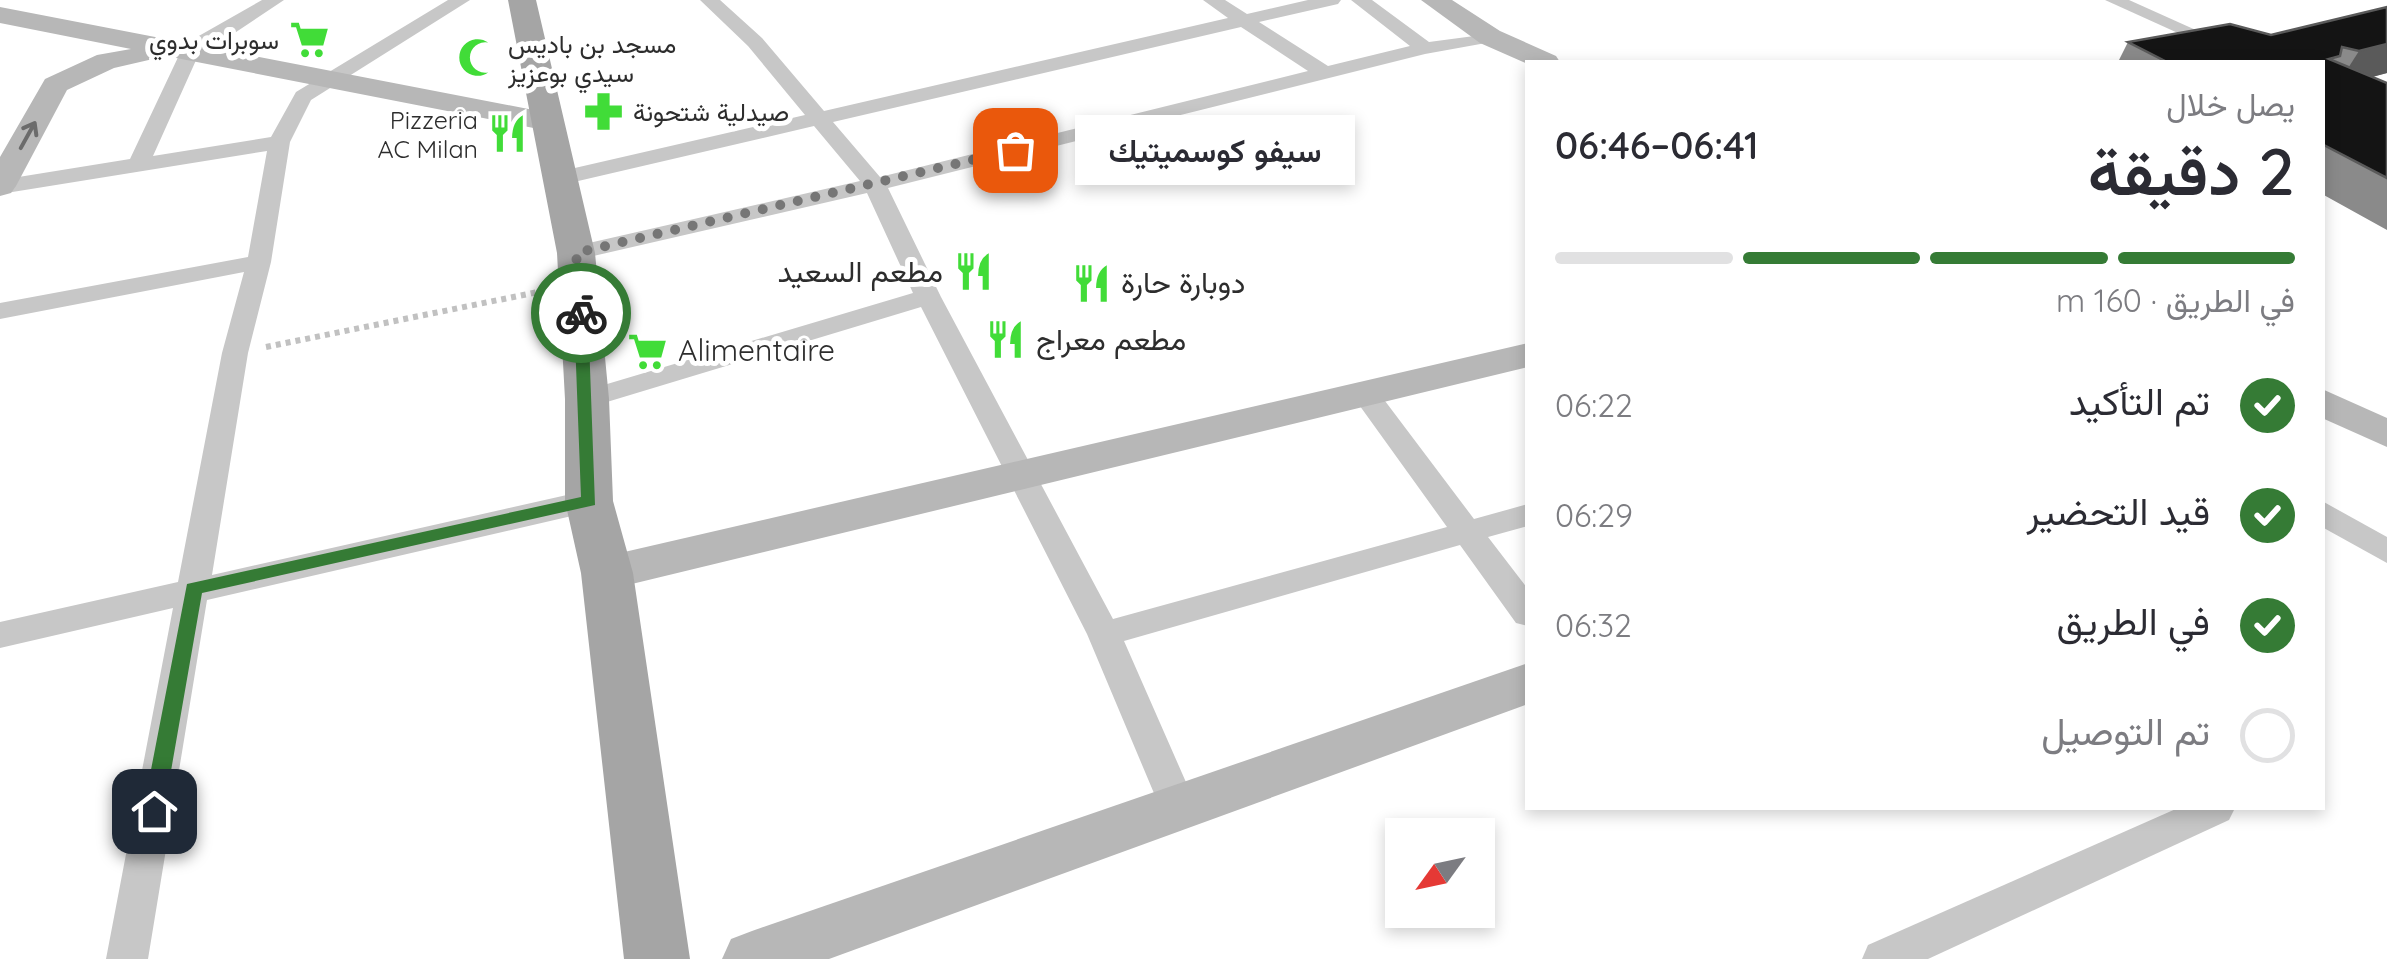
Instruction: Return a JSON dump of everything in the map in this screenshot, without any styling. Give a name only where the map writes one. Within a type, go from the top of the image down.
[{"type":"main road","points":[[0,12],[15,0],[33,12],[55,85]]},
{"type":"main road","points":[[522,0],[577,268],[587,399],[589,501],[607,573],[656,959]]},
{"type":"main road","points":[[1434,0],[1490,37],[1542,60]]},
{"type":"main road","points":[[0,12],[33,12],[188,49],[549,122]]},
{"type":"main road","points":[[0,186],[55,85],[107,62],[188,49]]},
{"type":"main road","points":[[607,573],[1525,356]]},
{"type":"main road","points":[[2331,412],[2387,434]]},
{"type":"main road","points":[[752,959],[1525,684]]},
{"type":"street","points":[[139,163],[188,49],[275,0]]},
{"type":"street","points":[[127,959],[235,353],[259,262],[279,142],[303,96],[330,76],[461,0]]},
{"type":"street","points":[[710,0],[822,118],[874,184],[928,297],[1025,476],[1104,634],[1177,805]]},
{"type":"street","points":[[1212,0],[1326,72]]},
{"type":"street","points":[[561,178],[1332,0]]},
{"type":"street","points":[[1360,0],[1425,48]]},
{"type":"street","points":[[2114,0],[2253,60]]},
{"type":"street","points":[[577,268],[874,184],[1425,48],[1490,37]]},
{"type":"street","points":[[2183,54],[2221,47]]},
{"type":"street","points":[[0,186],[279,142]]},
{"type":"street","points":[[0,312],[259,262]]},
{"type":"street","points":[[587,399],[928,297]]},
{"type":"street","points":[[1366,395],[1525,610]]},
{"type":"street","points":[[0,636],[194,588],[589,501]]},
{"type":"street","points":[[2325,514],[2387,552]]},
{"type":"street","points":[[1104,634],[1525,516]]},
{"type":"street","points":[[1884,959],[2212,810]]},
{"type":"path","points":[[235,353],[577,268]]},
{"type":"building","points":[[2387,7],[2387,44],[2359,51],[2342,47],[2340,56],[2329,59],[2387,83],[2387,178],[2325,146],[2325,60],[2163,60],[2128,42],[2230,24],[2271,35]]},
{"type":"way so far","points":[[581,313],[576,253],[1015,150]]},
{"type":"place","name":"سوبرات بدوي","points":[[309,40]]},
{"type":"place","name":"مسجد بن باديس سيدي بوعزيز","points":[[478,58]]},
{"type":"place","name":"صيدلية شتحونة","points":[[603,112]]},
{"type":"place","name":"Pizzeria AC Milan","points":[[508,134]]},
{"type":"place","name":"سيفو كوسميتيك","points":[[1015,150]]},
{"type":"place","name":"مطعم السعيد","points":[[973,272]]},
{"type":"place","name":"دوبارة حارة","points":[[1091,283]]},
{"type":"place","name":"مطعم معراج","points":[[1006,340]]},
{"type":"place","name":"Alimentaire","points":[[648,351]]},
{"type":"route","points":[[154,811],[194,588],[589,501],[581,313]]}]
